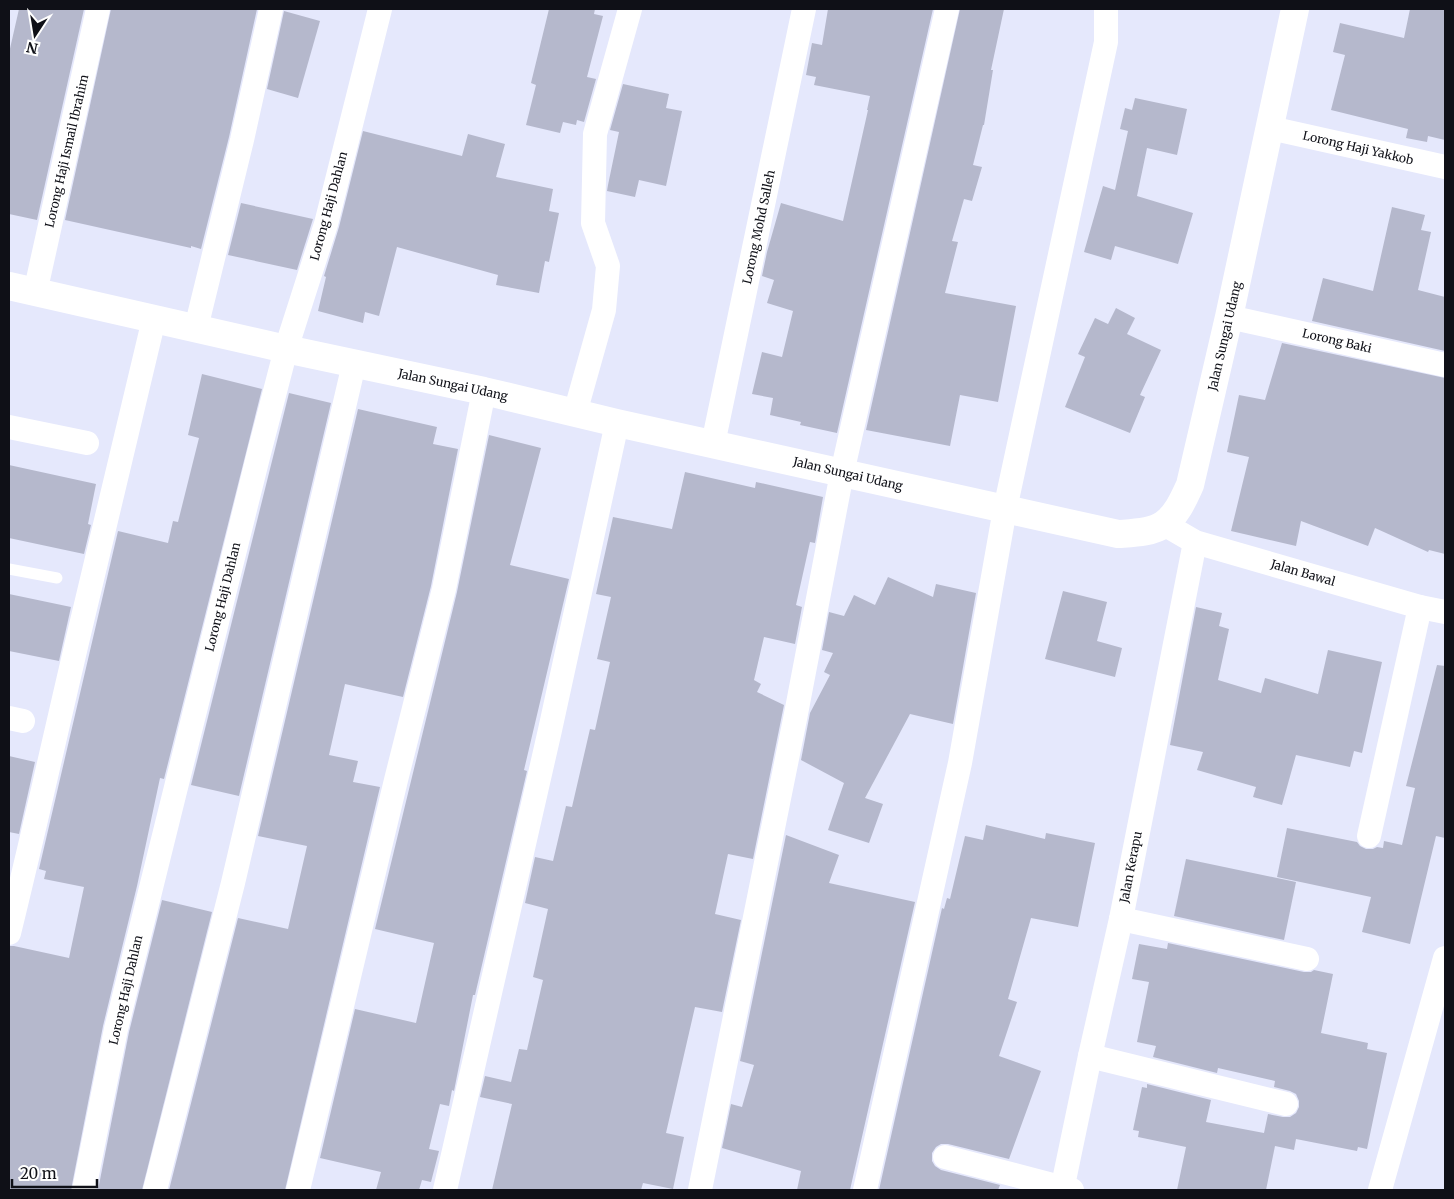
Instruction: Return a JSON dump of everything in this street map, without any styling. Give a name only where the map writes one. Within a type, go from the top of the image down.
[{"type":"street","name":"Lorong Haji Ismail Ibrahim","points":[[35,292],[98,9]]},
{"type":"street","points":[[196,328],[242,140],[271,9]]},
{"type":"street","name":"Lorong Haji Dahlan","points":[[84,1190],[118,1020],[258,453],[286,349],[326,224],[380,9]]},
{"type":"street","points":[[576,413],[604,310],[608,266],[593,223],[595,134],[630,9]]},
{"type":"street","name":"Lorong Mohd Salleh","points":[[713,444],[804,9]]},
{"type":"street","points":[[700,1190],[842,473],[948,9]]},
{"type":"street","points":[[865,1190],[960,763],[1005,509],[1106,42],[1106,9]]},
{"type":"street","name":"Jalan Sungai Udang","points":[[9,286],[286,349],[484,391],[617,424],[1118,534],[1144,532],[1164,524],[1178,508],[1190,485],[1229,317],[1295,9]]},
{"type":"street","name":"Lorong Haji Yakkob","points":[[1270,128],[1445,168]]},
{"type":"street","name":"Lorong Baki","points":[[1229,317],[1445,365]]},
{"type":"street","points":[[9,933],[154,319]]},
{"type":"street","points":[[155,1190],[233,883],[354,364]]},
{"type":"street","points":[[298,1190],[396,780],[444,589],[484,391]]},
{"type":"street","points":[[445,1190],[548,739],[617,424]]},
{"type":"street","points":[[9,427],[87,443]]},
{"type":"street","name":"Jalan Bawal","points":[[1164,524],[1195,542],[1420,607],[1445,612]]},
{"type":"street","name":"Jalan Kerapu","points":[[1066,1189],[1090,1056],[1121,919],[1195,542]]},
{"type":"street","points":[[1369,836],[1420,607]]},
{"type":"street","points":[[1121,919],[1307,959]]},
{"type":"street","points":[[1380,1190],[1445,958]]},
{"type":"street","points":[[1090,1056],[1286,1104]]},
{"type":"street","points":[[945,1157],[1066,1189]]},
{"type":"lane","points":[[9,569],[57,578]]},
{"type":"building","points":[[19,9],[84,9],[37,220],[9,214],[9,53]]},
{"type":"building","points":[[111,9],[257,9],[229,137],[201,249],[65,220]]},
{"type":"building","points":[[549,9],[595,9],[594,14],[603,16],[587,77],[596,79],[584,122],[577,120],[576,125],[563,122],[560,133],[526,125],[536,85],[531,83]]},
{"type":"building","points":[[828,9],[933,9],[837,433],[800,425],[801,422],[770,415],[773,398],[752,394],[762,352],[782,357],[793,311],[767,303],[774,280],[762,276],[781,203],[843,221],[868,110],[870,96],[814,85],[816,77],[806,75],[812,43],[822,45]]},
{"type":"building","points":[[960,9],[1004,9],[991,70],[993,70],[984,125],[973,165],[982,167],[972,201],[964,199],[952,241],[958,242],[945,293],[1016,306],[998,402],[960,395],[950,446],[866,430]]},
{"type":"building","points":[[1410,9],[1445,9],[1445,140],[1428,136],[1427,142],[1406,138],[1408,129],[1331,110],[1345,55],[1333,52],[1340,23],[1404,38]]},
{"type":"building","points":[[284,11],[320,21],[298,98],[267,89]]},
{"type":"building","points":[[623,84],[669,94],[666,108],[682,111],[666,186],[639,180],[635,197],[607,191],[619,132],[610,130]]},
{"type":"building","points":[[1135,98],[1187,109],[1177,155],[1147,148],[1137,196],[1193,213],[1178,264],[1115,246],[1111,260],[1084,252],[1103,186],[1115,190],[1128,131],[1120,129],[1125,108],[1132,110]]},
{"type":"building","points":[[363,131],[462,156],[468,134],[505,144],[496,177],[553,189],[549,211],[559,213],[549,262],[545,261],[539,293],[496,285],[498,275],[397,247],[379,316],[365,312],[363,323],[318,311],[326,277],[324,276],[339,227]]},
{"type":"building","points":[[241,203],[313,219],[297,270],[228,255]]},
{"type":"building","points":[[1392,207],[1425,215],[1421,230],[1431,232],[1418,290],[1445,297],[1445,351],[1312,321],[1323,278],[1373,291]]},
{"type":"building","points":[[1116,308],[1135,318],[1127,334],[1161,350],[1140,395],[1145,397],[1130,433],[1065,407],[1085,357],[1078,354],[1095,318],[1108,324]]},
{"type":"building","points":[[1282,343],[1445,378],[1445,554],[1429,550],[1428,552],[1375,528],[1368,546],[1301,521],[1296,546],[1231,531],[1249,457],[1227,452],[1239,395],[1265,400]]},
{"type":"building","points":[[202,374],[262,389],[164,779],[160,778],[137,886],[103,1026],[71,1190],[9,1190],[9,946],[69,958],[84,887],[44,879],[46,871],[39,869],[118,531],[168,543],[173,521],[178,522],[199,438],[188,435]]},
{"type":"building","points":[[289,393],[331,403],[239,796],[191,785]]},
{"type":"building","points":[[358,409],[437,427],[433,444],[458,449],[431,586],[403,697],[345,684],[329,755],[358,761],[353,782],[380,787],[285,1190],[169,1190],[238,918],[288,929],[307,846],[258,836]]},
{"type":"building","points":[[489,435],[541,448],[510,565],[569,579],[524,770],[527,771],[475,995],[473,995],[454,1091],[452,1090],[449,1106],[440,1104],[429,1149],[439,1151],[431,1182],[422,1180],[419,1190],[376,1190],[381,1172],[320,1158],[355,1009],[416,1023],[434,943],[375,929],[457,592]]},
{"type":"building","points":[[9,465],[96,484],[88,524],[91,525],[84,554],[9,538]]},
{"type":"building","points":[[685,472],[755,488],[756,482],[823,497],[815,543],[810,542],[796,605],[802,607],[795,644],[764,637],[754,680],[761,684],[757,692],[784,705],[753,859],[728,854],[715,914],[741,920],[722,1012],[695,1007],[666,1133],[684,1137],[673,1189],[643,1183],[641,1190],[492,1190],[512,1104],[480,1097],[485,1076],[511,1082],[519,1049],[527,1050],[543,980],[533,977],[548,909],[525,903],[535,857],[553,861],[566,806],[572,807],[590,729],[595,730],[610,662],[597,659],[611,597],[596,594],[613,517],[672,529]]},
{"type":"building","points":[[888,577],[933,597],[936,584],[976,593],[953,724],[910,714],[865,798],[883,804],[869,843],[828,830],[844,783],[801,760],[810,713],[830,675],[824,672],[833,653],[822,650],[829,612],[844,616],[854,595],[875,605]]},
{"type":"building","points":[[1063,591],[1107,602],[1097,641],[1122,648],[1115,677],[1045,659]]},
{"type":"building","points":[[9,594],[71,607],[59,661],[9,651]]},
{"type":"building","points":[[1196,607],[1222,613],[1219,626],[1229,629],[1218,680],[1261,693],[1265,678],[1318,694],[1328,650],[1382,662],[1362,753],[1354,751],[1350,767],[1296,755],[1282,805],[1253,797],[1256,787],[1197,770],[1203,752],[1170,745]]},
{"type":"building","points":[[1437,665],[1445,666],[1445,838],[1436,836],[1410,944],[1362,932],[1371,897],[1277,877],[1287,828],[1357,842],[1366,849],[1383,848],[1384,841],[1402,845],[1415,788],[1406,786]]},
{"type":"building","points":[[9,756],[35,762],[19,834],[9,832]]},
{"type":"building","points":[[986,825],[1045,839],[1046,833],[1095,843],[1078,927],[1031,918],[1008,999],[1017,1002],[999,1056],[1041,1071],[1009,1159],[948,1144],[941,1144],[932,1153],[932,1161],[941,1170],[1000,1185],[998,1190],[879,1190],[942,908],[944,909],[947,898],[950,899],[965,836],[983,840]]},
{"type":"building","points":[[786,835],[839,855],[829,883],[915,902],[850,1190],[797,1190],[801,1171],[722,1148],[731,1104],[742,1107],[754,1065],[740,1061]]},
{"type":"building","points":[[1186,859],[1296,882],[1284,940],[1174,916]]},
{"type":"building","points":[[162,900],[212,912],[142,1190],[98,1190],[129,1032]]},
{"type":"building","points":[[1168,943],[1304,972],[1314,970],[1333,974],[1321,1033],[1368,1043],[1367,1049],[1387,1053],[1367,1149],[1358,1147],[1357,1151],[1296,1139],[1294,1150],[1275,1146],[1266,1190],[1177,1190],[1186,1147],[1138,1137],[1139,1131],[1133,1130],[1142,1087],[1147,1088],[1147,1084],[1211,1100],[1206,1122],[1264,1133],[1268,1114],[1290,1117],[1296,1113],[1299,1101],[1296,1094],[1274,1087],[1275,1081],[1218,1068],[1217,1073],[1153,1057],[1156,1046],[1137,1042],[1149,982],[1132,979],[1139,944],[1167,949]]}]
